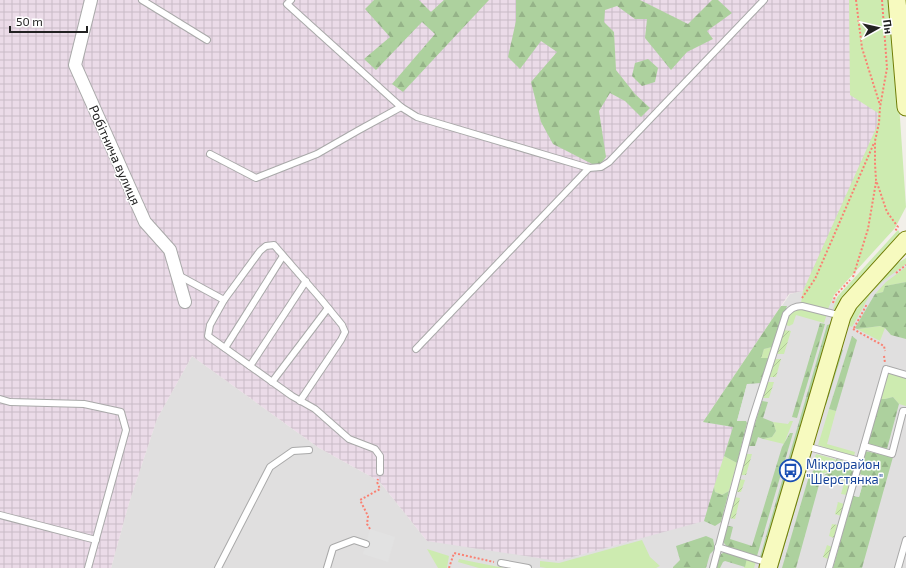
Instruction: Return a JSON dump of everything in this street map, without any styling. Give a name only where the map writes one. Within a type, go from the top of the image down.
[{"type":"street","name":"Робітнича вулиця","points":[[91,0],[75,65],[145,222],[170,250],[185,302]]},
{"type":"street","points":[[896,2],[906,107]]},
{"type":"street","points":[[769,566],[842,316],[849,303],[902,234]]},
{"type":"lane","points":[[142,0],[207,40]]},
{"type":"lane","points":[[291,0],[287,4],[401,107],[416,117],[588,168],[601,167],[609,162],[764,0]]},
{"type":"lane","points":[[210,154],[256,178],[317,154],[401,107]]},
{"type":"lane","points":[[416,349],[588,168]]},
{"type":"lane","points":[[300,401],[342,340],[345,332],[342,325],[274,245],[266,246],[260,251],[224,300],[210,326],[208,336],[292,396],[300,401],[314,409],[349,439],[375,449],[380,456],[380,472]]},
{"type":"lane","points":[[225,348],[283,256]]},
{"type":"lane","points":[[177,274],[224,300]]},
{"type":"lane","points":[[250,366],[306,281]]},
{"type":"lane","points":[[713,568],[752,420],[786,314],[792,308],[802,306],[842,316]]},
{"type":"lane","points":[[272,382],[328,308]]},
{"type":"lane","points":[[829,568],[886,369],[906,375]]},
{"type":"lane","points":[[0,399],[10,402],[84,404],[121,412],[126,430],[88,568]]},
{"type":"lane","points":[[864,446],[892,454],[903,411],[906,411]]},
{"type":"lane","points":[[805,445],[860,461]]},
{"type":"lane","points":[[218,568],[270,467],[293,451],[309,450]]},
{"type":"lane","points":[[0,515],[96,540]]},
{"type":"lane","points":[[327,568],[333,548],[354,540],[366,544]]},
{"type":"lane","points":[[898,568],[906,540]]},
{"type":"lane","points":[[718,547],[769,566]]},
{"type":"lane","points":[[501,563],[528,568]]},
{"type":"path","points":[[856,0],[862,48],[880,107]]},
{"type":"path","points":[[797,306],[815,279],[875,141],[879,124],[880,107],[896,2]]},
{"type":"path","points":[[853,277],[868,228],[876,180],[875,141]]},
{"type":"path","points":[[876,180],[887,212],[902,234]]},
{"type":"path","points":[[895,274],[906,265]]},
{"type":"path","points":[[870,298],[853,329],[884,346],[885,351]]},
{"type":"path","points":[[370,529],[367,524],[368,516],[360,500],[380,489],[377,482],[380,472]]},
{"type":"path","points":[[449,568],[454,553],[501,563]]},
{"type":"shaded area","points":[[0,0],[878,0],[891,187],[803,291],[789,294],[703,422],[733,427],[704,521],[558,561],[427,541],[379,481],[319,448],[192,356],[157,419],[129,503],[111,568],[0,568]]},
{"type":"shaded area","points":[[906,258],[906,568],[111,568],[129,503],[157,419],[192,356],[319,448],[379,481],[427,541],[703,422],[790,294],[803,291],[857,304],[890,268]]},
{"type":"shaded area","points":[[747,384],[763,384],[752,420],[737,421]]},
{"type":"shaded area","points":[[856,473],[865,476],[859,497],[850,495]]},
{"type":"shaded area","points":[[370,529],[395,537],[388,562],[363,554]]},
{"type":"green space","points":[[374,0],[419,0],[431,12],[444,0],[489,0],[403,92],[392,84],[435,34],[422,22],[376,70],[364,59],[390,37],[365,9]]},
{"type":"green space","points":[[516,0],[640,0],[688,24],[712,0],[718,0],[732,13],[707,31],[713,39],[687,52],[671,70],[645,38],[647,19],[635,19],[617,6],[605,10],[604,22],[614,32],[616,70],[635,94],[650,108],[641,117],[625,101],[610,93],[599,111],[606,157],[598,167],[553,144],[541,122],[531,82],[557,52],[541,41],[520,69],[508,57],[516,21]]},
{"type":"green space","points":[[849,0],[892,0],[906,207],[895,228],[834,295],[828,309],[801,303],[803,291],[877,126],[878,113],[850,95]]},
{"type":"green space","points":[[648,59],[658,68],[655,82],[642,86],[632,76],[635,63]]},
{"type":"green space","points":[[898,230],[900,233],[891,246],[836,310],[833,309],[837,297]]},
{"type":"green space","points":[[906,258],[906,264],[883,281],[871,293],[852,327],[847,325],[857,304],[890,268]]},
{"type":"green space","points":[[906,267],[906,282],[886,286],[883,292],[875,294],[886,282]]},
{"type":"green space","points":[[906,282],[906,339],[891,335],[885,328],[880,326],[855,328],[875,294],[883,292],[885,286]]},
{"type":"green space","points":[[781,306],[787,306],[772,347],[764,349],[761,358],[769,358],[760,383],[747,384],[737,421],[746,421],[747,423],[737,463],[724,456],[733,427],[703,422]]},
{"type":"green space","points":[[800,309],[827,314],[824,323],[796,315],[793,324],[789,326],[786,325],[790,314]]},
{"type":"green space","points":[[820,323],[825,324],[797,418],[792,417]]},
{"type":"green space","points":[[831,324],[765,558],[760,557],[827,325]]},
{"type":"green space","points":[[880,326],[885,328],[880,341],[857,329]]},
{"type":"green space","points":[[784,330],[791,331],[784,354],[776,354]]},
{"type":"green space","points":[[852,336],[857,340],[836,411],[829,409]]},
{"type":"green space","points":[[772,347],[769,358],[761,358],[764,349]]},
{"type":"green space","points":[[838,347],[843,350],[826,405],[821,403]]},
{"type":"green space","points":[[775,359],[781,359],[776,377],[769,377]]},
{"type":"green space","points":[[887,372],[906,378],[906,406],[899,404],[893,397],[880,399]]},
{"type":"green space","points":[[768,382],[774,382],[769,398],[763,398]]},
{"type":"green space","points":[[893,397],[899,404],[887,449],[867,444],[879,399]]},
{"type":"green space","points":[[762,401],[768,402],[763,418],[773,422],[776,431],[772,437],[763,439],[758,437],[755,446],[748,446]]},
{"type":"green space","points":[[829,409],[836,411],[827,444],[855,452],[854,456],[818,445]]},
{"type":"green space","points":[[790,421],[793,421],[784,444],[763,439],[772,437],[776,431],[773,422],[788,424]]},
{"type":"green space","points":[[790,433],[793,433],[757,556],[728,548],[724,543],[723,536],[725,528],[729,526],[733,527],[730,539],[752,546],[782,447]]},
{"type":"green space","points":[[865,451],[893,457],[862,568],[833,568],[853,496],[859,497],[865,476],[859,474]]},
{"type":"green space","points":[[745,454],[752,454],[746,475],[739,475]]},
{"type":"green space","points":[[816,454],[835,459],[833,470],[822,474],[821,467],[811,469]]},
{"type":"green space","points":[[724,456],[737,463],[729,491],[722,495],[715,492],[714,487]]},
{"type":"green space","points":[[836,459],[856,464],[851,482],[824,475],[833,470]]},
{"type":"green space","points":[[821,469],[822,474],[796,568],[782,568],[809,476],[814,470]]},
{"type":"green space","points":[[806,473],[778,568],[773,568],[799,476]]},
{"type":"green space","points":[[739,479],[745,480],[741,492],[735,492]]},
{"type":"green space","points":[[845,480],[851,482],[847,495],[841,494]]},
{"type":"green space","points":[[714,487],[715,492],[722,495],[729,491],[721,522],[715,526],[704,521]]},
{"type":"green space","points":[[734,497],[740,498],[735,519],[729,518]]},
{"type":"green space","points":[[838,502],[844,504],[841,516],[835,514]]},
{"type":"green space","points":[[832,524],[838,525],[834,538],[829,536]]},
{"type":"green space","points":[[706,536],[713,539],[715,549],[710,554],[706,568],[673,568],[680,560],[676,546]]},
{"type":"green space","points":[[642,540],[650,557],[660,566],[656,568],[540,567],[540,561],[559,563]]},
{"type":"green space","points":[[827,545],[832,547],[828,559],[823,557]]},
{"type":"green space","points":[[427,549],[449,556],[447,568],[438,568]]},
{"type":"green space","points":[[725,552],[747,558],[745,567],[725,561],[720,568],[715,568],[721,554]]},
{"type":"green space","points":[[747,558],[756,561],[754,568],[744,568]]},
{"type":"green space","points":[[459,559],[504,568],[479,568],[458,562]]},
{"type":"place","name":"Мікрорайон \"Шерстянка\"","points":[[790,471]]}]
